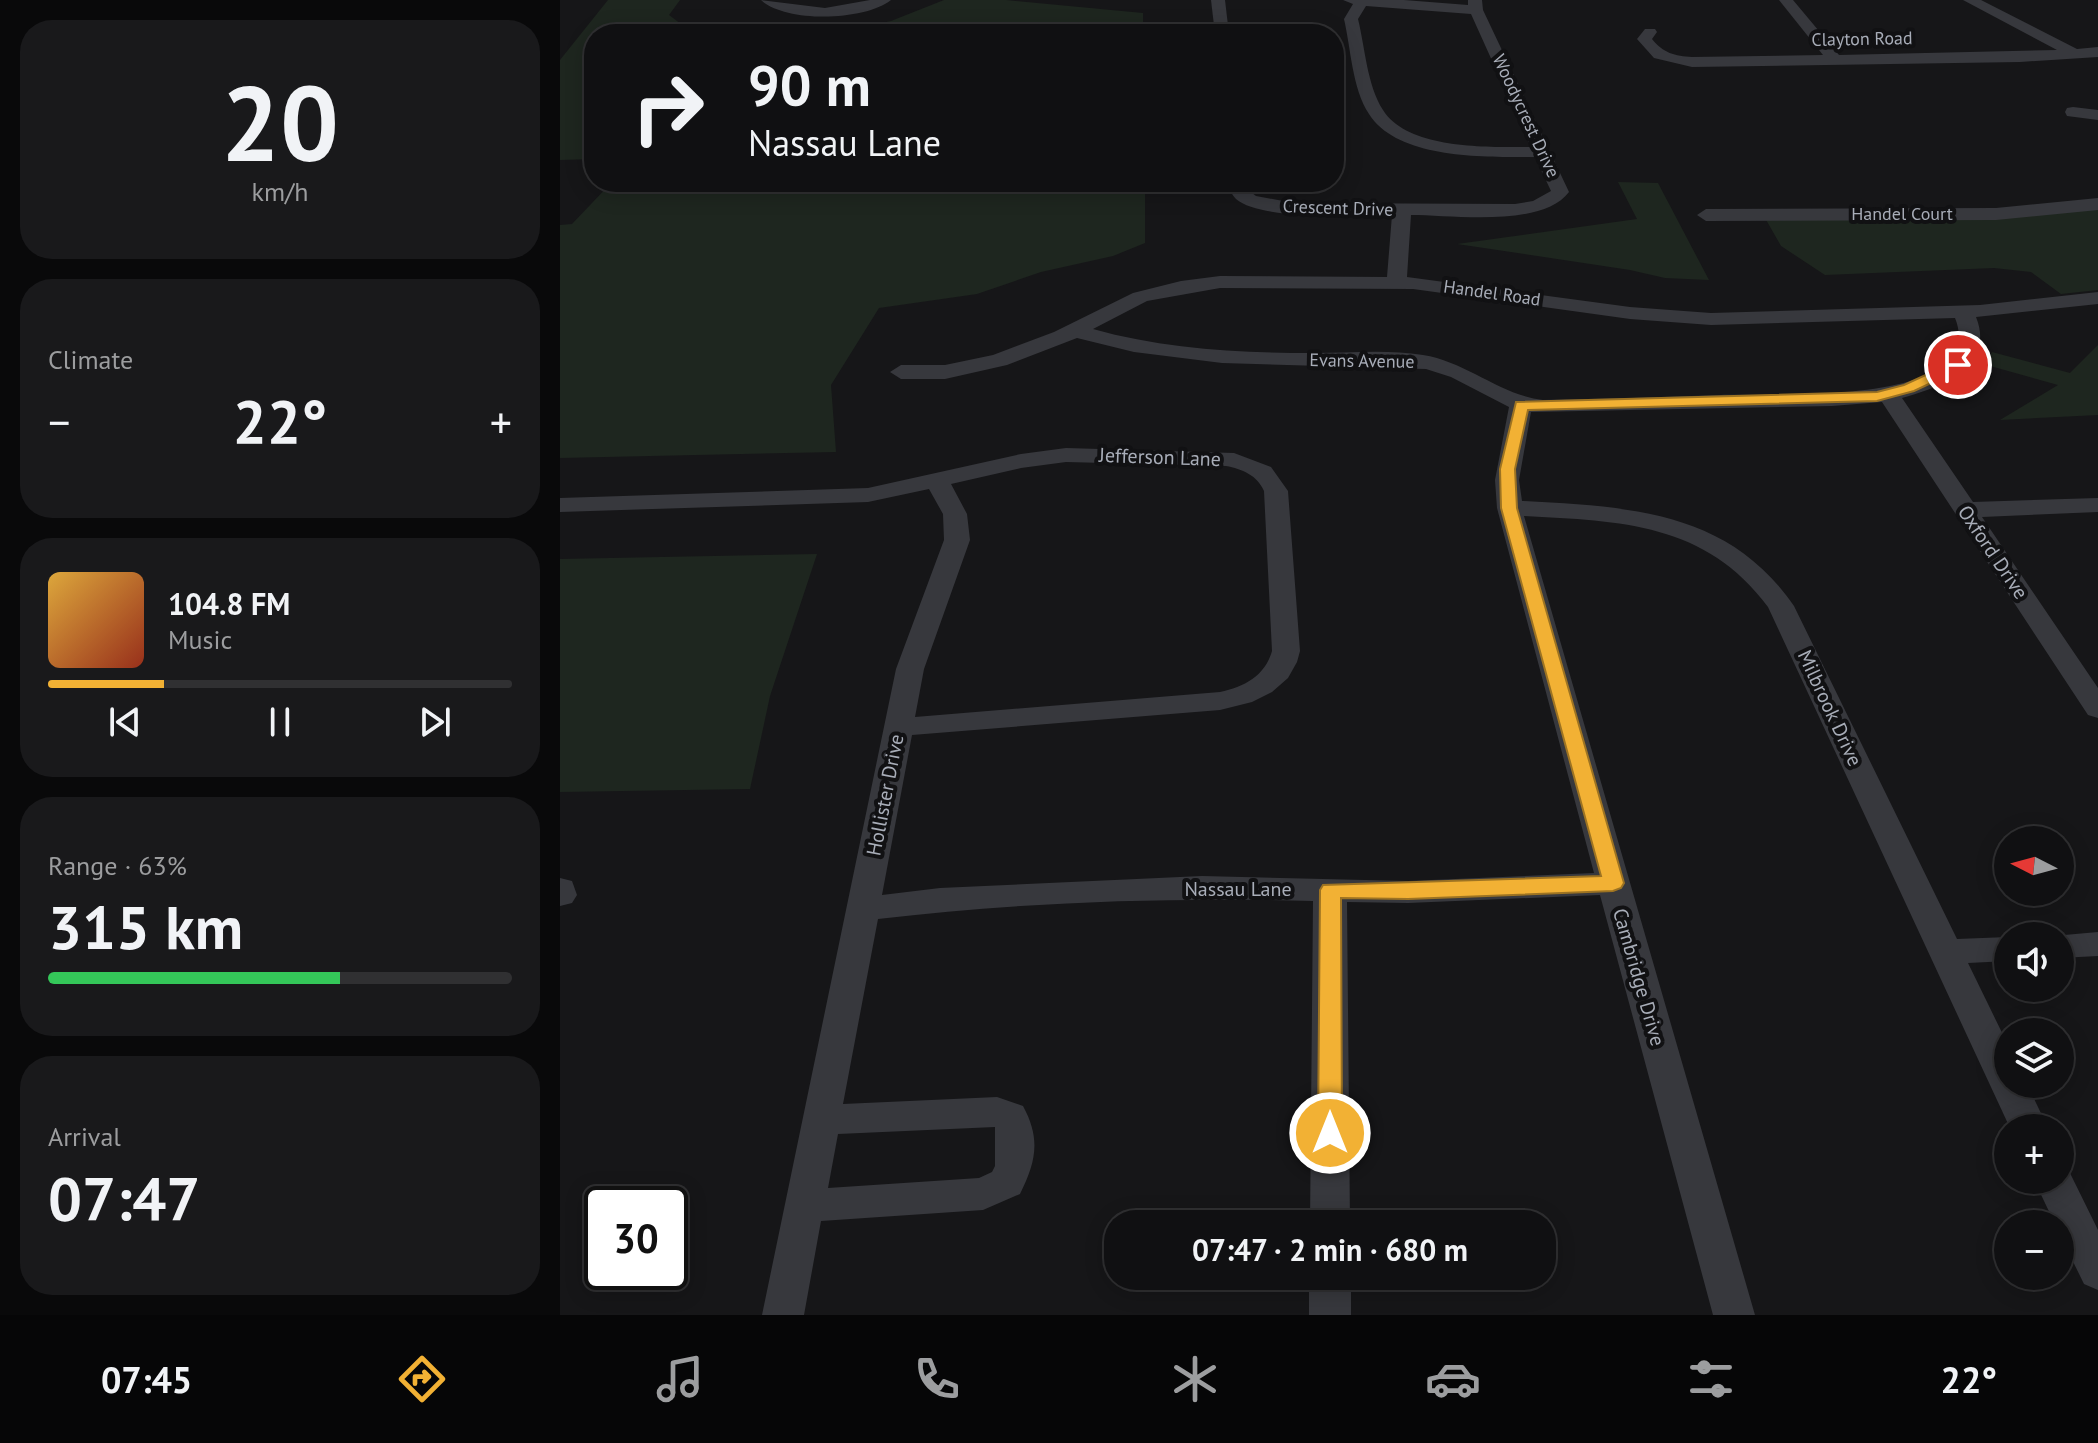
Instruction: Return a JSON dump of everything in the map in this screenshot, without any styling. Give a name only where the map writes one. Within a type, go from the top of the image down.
[{"type":"street","points":[[768,0],[779,7],[811,11],[838,10],[884,0]]},
{"type":"street","points":[[1218,0],[1221,24]]},
{"type":"street","points":[[1350,0],[1476,5]]},
{"type":"street","points":[[1786,0],[1834,59]]},
{"type":"street","points":[[1970,0],[2077,54]]},
{"type":"street","points":[[1362,1],[1351,19],[1375,112],[1385,124],[1407,136],[1464,150],[1541,152]]},
{"type":"street","name":"Woodycrest Drive","points":[[1402,210],[1515,210],[1552,200],[1560,192],[1476,5]]},
{"type":"street","name":"Clayton Road","points":[[1650,32],[1644,39],[1652,52],[1676,60],[2098,52]]},
{"type":"street","points":[[2073,112],[2098,115]]},
{"type":"street","name":"Crescent Drive","points":[[1240,192],[1250,200],[1268,206],[1402,210]]},
{"type":"street","name":"Handel Court","points":[[1706,215],[1996,214],[2098,204]]},
{"type":"street","points":[[1397,282],[1402,210]]},
{"type":"street","name":"Handel Road","points":[[901,372],[940,373],[970,367],[1031,350],[1076,331],[1131,301],[1189,285],[1249,281],[1397,282],[1694,318],[1963,312],[2098,298]]},
{"type":"street","name":"Evans Avenue","points":[[1076,331],[1141,348],[1191,355],[1428,362],[1466,373],[1521,405],[1543,407],[1888,394],[1945,373],[1961,362],[1972,342],[1972,331],[1963,312]]},
{"type":"street","name":"Oxford Drive","points":[[1888,394],[2098,709]]},
{"type":"street","name":"Cambridge Drive","points":[[1521,405],[1508,469],[1509,508],[1734,1315]]},
{"type":"street","name":"Jefferson Lane","points":[[560,505],[843,498],[887,493],[1013,462],[1066,455],[1220,458],[1255,467],[1271,480],[1276,491],[1286,656],[1280,670],[1263,685],[1241,696],[1220,701],[899,727]]},
{"type":"street","name":"Hollister Drive","points":[[783,1315],[913,659],[957,540],[955,514],[937,481]]},
{"type":"street","points":[[1965,510],[2098,505]]},
{"type":"street","name":"Milbrook Drive","points":[[1509,508],[1597,513],[1657,524],[1724,550],[1763,580],[1781,606],[1994,1054]]},
{"type":"street","name":"Nassau Lane","points":[[863,909],[940,900],[1202,887],[1408,892],[1613,883]]},
{"type":"street","points":[[560,889],[560,895]]},
{"type":"street","points":[[1330,890],[1330,1210]]},
{"type":"street","points":[[2074,945],[2098,944]]},
{"type":"street","points":[[1946,952],[1994,950]]},
{"type":"street","points":[[805,1206],[976,1196],[1001,1187],[1013,1170],[1016,1128],[1010,1117],[997,1112],[822,1120]]},
{"type":"street","points":[[2061,1194],[2098,1272]]},
{"type":"street","points":[[1330,1290],[1330,1315]]},
{"type":"shaded area","points":[[608,0],[680,0],[669,15],[681,24],[589,24]]},
{"type":"shaded area","points":[[944,0],[1006,0],[1143,13],[1143,24],[877,24]]},
{"type":"shaded area","points":[[584,30],[584,159],[560,160],[560,60]]},
{"type":"shaded area","points":[[1618,182],[1658,183],[1709,280],[1665,278],[1457,244],[1637,219]]},
{"type":"shaded area","points":[[602,192],[1145,192],[1145,243],[1113,256],[1041,272],[977,294],[879,308],[831,385],[836,452],[560,458],[560,225],[572,224]]},
{"type":"shaded area","points":[[2098,201],[2098,290],[2061,294],[2031,272],[1994,268],[1825,275],[1781,246],[1761,211],[1994,211]]},
{"type":"shaded area","points":[[2098,345],[2098,415],[2000,420],[2058,385],[1983,364],[1992,352],[2070,373]]},
{"type":"shaded area","points":[[817,554],[770,696],[750,789],[560,792],[560,559]]},
{"type":"route","points":[[1330,1133],[1330,890],[1408,892],[1613,883],[1509,508],[1508,469],[1521,405],[1543,407],[1877,396],[1909,388],[1958,365]]}]
